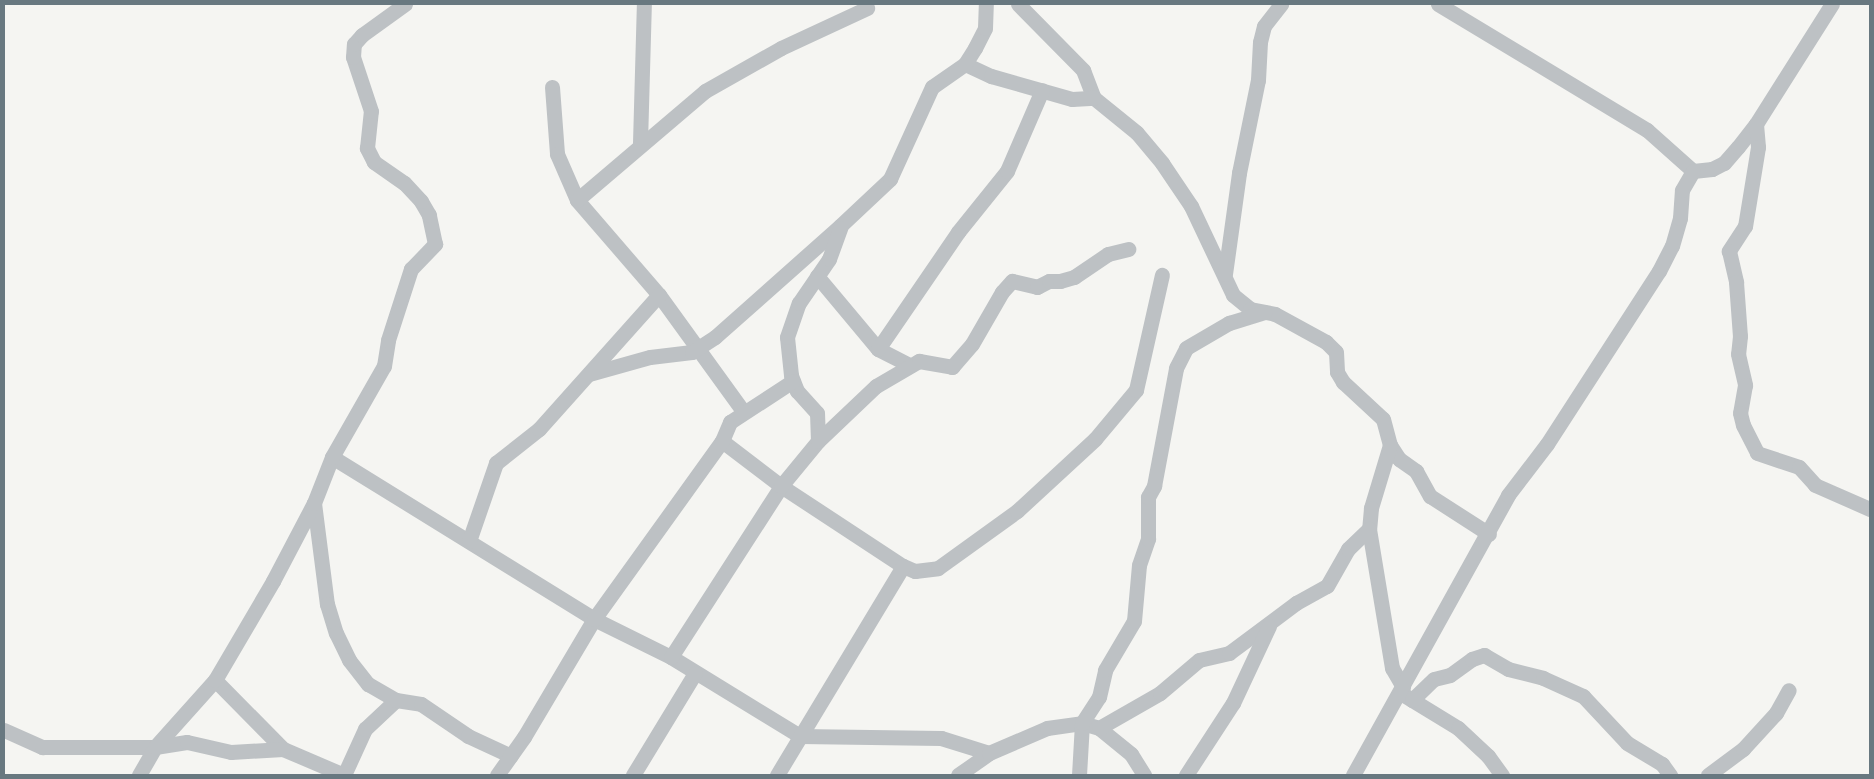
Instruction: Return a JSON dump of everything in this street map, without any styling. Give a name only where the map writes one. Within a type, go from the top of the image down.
[{"type":"street","points":[[139,775],[155,747],[215,680],[314,503],[332,458],[384,366],[388,340],[411,269],[435,244],[430,215],[421,201],[404,183],[374,162],[367,148],[371,111],[353,57],[354,44],[362,35],[405,4]]},
{"type":"street","points":[[640,143],[644,4]]},
{"type":"street","points":[[589,374],[650,357],[692,352],[781,281],[890,179],[932,87],[965,64],[985,28],[986,4]]},
{"type":"street","points":[[1018,4],[1082,70],[1094,98],[1137,133],[1162,163],[1191,206],[1225,274],[1233,295],[1250,309],[1275,314],[1326,342],[1336,352],[1337,372],[1343,382],[1383,418],[1390,445],[1399,459],[1416,471],[1430,496],[1489,534]]},
{"type":"street","points":[[1225,274],[1258,80],[1260,42],[1264,26],[1281,4]]},
{"type":"street","points":[[1438,4],[1648,130],[1693,171],[1712,169],[1724,164],[1756,124],[1832,4]]},
{"type":"street","points":[[577,200],[640,143],[706,92],[781,48],[866,8]]},
{"type":"street","points":[[965,64],[991,76],[1072,99],[1094,98]]},
{"type":"street","points":[[552,87],[557,154],[577,200],[659,295],[699,347],[743,411]]},
{"type":"street","points":[[878,349],[958,232],[1008,171],[1042,90]]},
{"type":"street","points":[[1756,124],[1758,147],[1745,226],[1729,251],[1736,282],[1740,336],[1738,354],[1745,385],[1740,413],[1742,426],[1757,453],[1799,467],[1815,485],[1870,509]]},
{"type":"street","points":[[1352,775],[1405,693],[1508,496],[1547,444],[1660,271],[1672,246],[1680,218],[1682,190],[1693,171]]},
{"type":"street","points":[[818,441],[817,413],[793,381],[787,336],[799,303],[829,259],[840,226]]},
{"type":"street","points":[[672,657],[781,486],[818,441],[876,386],[919,361],[952,368],[972,344],[1002,292],[1012,281],[1036,286],[1060,281],[1074,276],[1108,254],[1128,249]]},
{"type":"street","points":[[722,441],[781,486],[903,566],[915,571],[938,568],[967,550],[1017,511],[1095,439],[1136,390],[1162,275]]},
{"type":"street","points":[[817,276],[878,349],[910,365]]},
{"type":"street","points":[[469,541],[496,463],[539,429],[659,295]]},
{"type":"street","points":[[1079,775],[1082,723],[1099,697],[1105,670],[1134,621],[1139,565],[1148,539],[1148,496],[1154,486],[1176,368],[1186,348],[1229,324],[1264,312]]},
{"type":"street","points":[[497,775],[511,756],[594,619],[722,441],[730,422],[743,411],[793,381]]},
{"type":"street","points":[[1390,445],[1368,529],[1392,668],[1405,693],[1458,728],[1488,756],[1502,775]]},
{"type":"street","points":[[332,458],[594,619],[672,657],[695,673],[800,736],[941,738],[989,753]]},
{"type":"street","points":[[314,503],[327,604],[336,633],[349,660],[368,684],[396,700],[421,704],[468,736],[511,756]]},
{"type":"street","points":[[1099,728],[1160,694],[1199,660],[1229,653],[1296,603],[1327,586],[1348,549],[1368,529]]},
{"type":"street","points":[[777,775],[903,566]]},
{"type":"street","points":[[1186,775],[1233,703],[1270,624]]},
{"type":"street","points":[[1405,693],[1434,679],[1450,674],[1472,659],[1484,655],[1508,669],[1543,678],[1583,696],[1627,743],[1662,764],[1670,775]]},
{"type":"street","points":[[633,775],[695,673]]},
{"type":"street","points":[[215,680],[283,749],[344,775],[365,729],[396,700]]},
{"type":"street","points":[[1708,775],[1742,749],[1776,713],[1789,690]]},
{"type":"street","points":[[958,775],[989,753],[1047,728],[1082,723],[1099,728],[1131,754],[1144,775]]},
{"type":"street","points":[[4,730],[42,747],[155,747],[187,742],[231,752],[283,749]]}]
